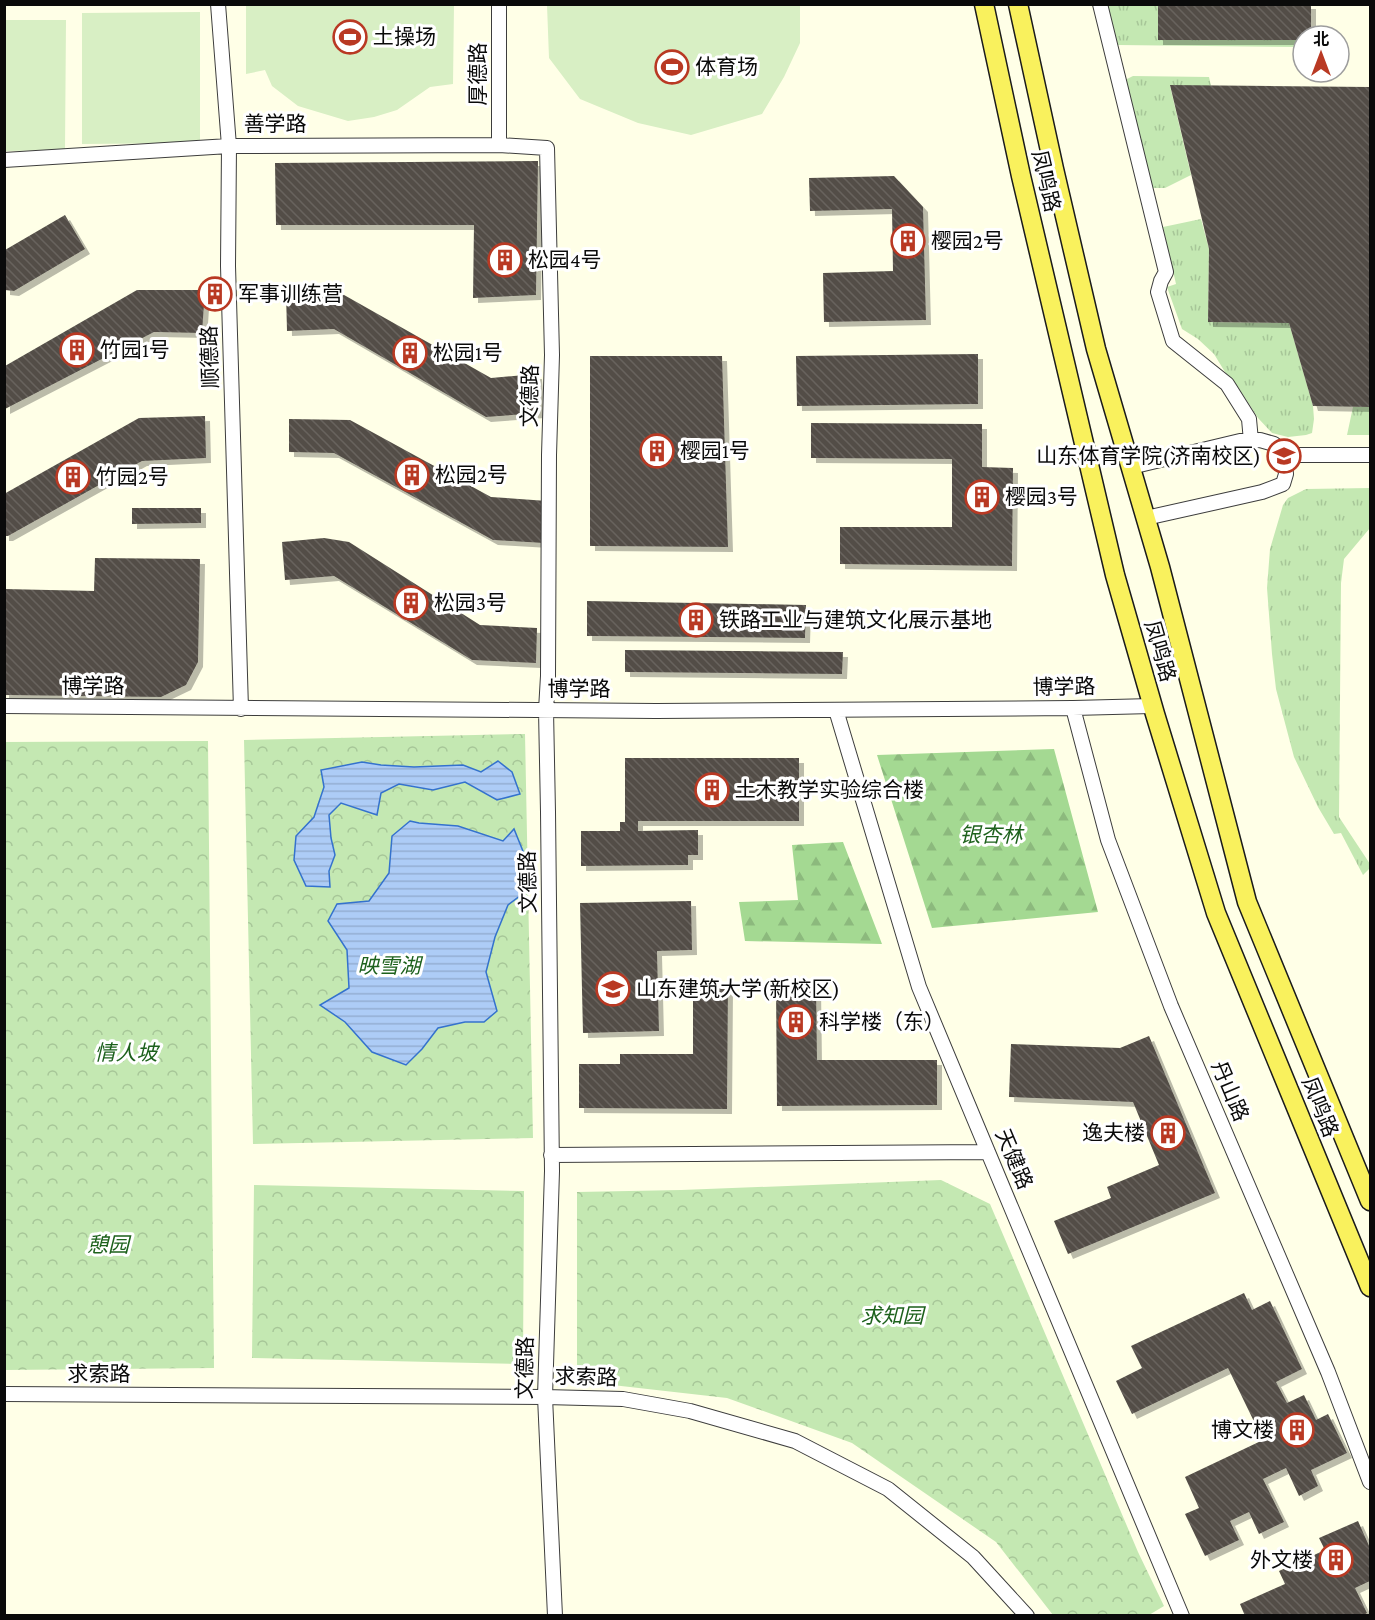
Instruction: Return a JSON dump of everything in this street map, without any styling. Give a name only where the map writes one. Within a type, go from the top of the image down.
[{"type":"main road","name":"凤鸣路","points":[[984,4],[1021,176],[1115,575],[1152,706],[1216,913],[1371,1287]]},
{"type":"main road","name":"凤鸣路","points":[[1018,4],[1096,349],[1160,567],[1247,902],[1371,1201]]},
{"type":"street","name":"顺德路","points":[[218,4],[229,146],[228,266],[241,709]]},
{"type":"street","name":"厚德路","points":[[499,4],[499,145]]},
{"type":"street","points":[[1100,4],[1166,272],[1158,292],[1173,341],[1227,384],[1249,419],[1251,441]]},
{"type":"street","name":"善学路","points":[[4,160],[229,146],[499,145],[547,148]]},
{"type":"street","name":"文德路","points":[[547,148],[552,355],[546,710],[551,1155],[545,1397],[555,1616]]},
{"type":"street","points":[[1131,467],[1240,441],[1260,440],[1274,444],[1284,455],[1286,474],[1283,484],[1262,492],[1146,518]]},
{"type":"street","points":[[1284,455],[1371,455]]},
{"type":"street","name":"博学路","points":[[4,706],[241,709],[836,710],[1152,706]]},
{"type":"street","name":"丹山路","points":[[1073,708],[1108,840],[1171,1006],[1328,1372],[1371,1482]]},
{"type":"street","name":"天健路","points":[[836,710],[919,987],[1180,1614]]},
{"type":"street","points":[[551,1155],[988,1152]]},
{"type":"street","name":"求索路","points":[[4,1394],[545,1397],[622,1399],[690,1411],[795,1441],[888,1489],[973,1557],[1027,1616]]},
{"type":"green space","name":"土操场","points":[[246,5],[454,5],[453,84],[430,87],[397,110],[348,121],[298,106],[272,86],[265,70],[246,74]]},
{"type":"green space","name":"体育场","points":[[547,5],[800,5],[800,43],[784,77],[762,114],[691,135],[638,123],[580,99],[549,58]]},
{"type":"green space","points":[[1107,5],[1158,5],[1158,40],[1291,40],[1291,47],[1118,45]]},
{"type":"green space","points":[[200,12],[200,143],[82,144],[82,13]]},
{"type":"green space","points":[[4,20],[66,20],[65,150],[5,151]]},
{"type":"green space","points":[[1133,76],[1209,77],[1211,86],[1170,86],[1191,175],[1165,188],[1153,188],[1125,85],[1125,80]]},
{"type":"green space","points":[[1201,219],[1209,249],[1208,322],[1289,323],[1313,406],[1312,433],[1288,437],[1272,433],[1258,418],[1214,354],[1198,339],[1182,329],[1167,287],[1176,284],[1163,227]]},
{"type":"green space","points":[[1353,407],[1370,407],[1370,435],[1347,435]]},
{"type":"green space","points":[[1370,488],[1370,528],[1344,559],[1341,583],[1339,817],[1370,864],[1370,868],[1363,875],[1341,833],[1334,834],[1318,807],[1294,757],[1276,689],[1267,588],[1270,549],[1283,505],[1288,498],[1306,489]]},
{"type":"green space","name":"映雪湖","points":[[525,734],[533,1138],[253,1144],[244,740]]},
{"type":"green space","name":"憩园","points":[[208,741],[214,1368],[5,1370],[5,742]]},
{"type":"green space","name":"银杏林","points":[[1054,749],[1098,912],[932,928],[877,755]]},
{"type":"green space","points":[[843,842],[882,944],[745,941],[739,902],[798,900],[792,845]]},
{"type":"green space","name":"求知园","points":[[941,1180],[990,1204],[1138,1552],[1164,1606],[1149,1615],[1053,1615],[996,1542],[852,1443],[727,1398],[577,1381],[577,1192]]},
{"type":"green space","points":[[254,1185],[524,1191],[523,1364],[252,1358]]},
{"type":"water","points":[[498,761],[512,772],[520,794],[497,800],[465,782],[433,790],[399,784],[381,793],[377,815],[341,803],[329,815],[335,855],[329,871],[330,887],[306,886],[294,860],[296,836],[314,817],[324,787],[321,770],[362,762],[414,767],[463,765],[481,772]]},
{"type":"water","points":[[410,821],[458,826],[503,841],[514,829],[527,861],[521,895],[508,905],[495,937],[486,972],[497,1011],[484,1022],[465,1022],[438,1028],[406,1065],[372,1052],[345,1022],[320,1005],[349,988],[347,950],[328,921],[337,904],[369,901],[389,873],[392,836]]},
{"type":"building","points":[[1158,4],[1311,4],[1311,24],[1291,24],[1291,40],[1158,40]]},
{"type":"building","points":[[1170,85],[1370,87],[1370,407],[1313,406],[1289,323],[1208,322],[1209,249]]},
{"type":"building","name":"松园4号","points":[[538,161],[536,295],[473,298],[474,225],[276,225],[275,163]]},
{"type":"building","name":"樱园2号","points":[[894,176],[923,207],[926,320],[824,322],[823,273],[893,271],[892,209],[810,211],[809,178]]},
{"type":"building","points":[[65,215],[85,249],[14,291],[5,290],[5,250]]},
{"type":"building","name":"军事训练营","points":[[208,284],[221,284],[221,304],[209,305]]},
{"type":"building","name":"竹园1号","points":[[137,290],[205,290],[202,333],[154,332],[5,409],[5,366]]},
{"type":"building","name":"松园1号","points":[[337,291],[491,378],[537,374],[540,413],[486,417],[334,329],[287,331],[286,293]]},
{"type":"building","points":[[978,354],[978,404],[797,406],[796,356]]},
{"type":"building","name":"樱园1号","points":[[590,356],[722,356],[728,547],[590,546]]},
{"type":"building","name":"竹园2号","points":[[205,416],[206,458],[142,461],[8,536],[4,536],[4,494],[139,418]]},
{"type":"building","name":"松园2号","points":[[289,419],[350,420],[491,497],[547,501],[544,543],[493,540],[334,453],[289,452]]},
{"type":"building","name":"樱园3号","points":[[811,423],[982,424],[982,467],[1013,468],[1012,566],[840,564],[840,527],[952,527],[952,459],[811,458]]},
{"type":"building","points":[[132,508],[201,508],[201,523],[132,524]]},
{"type":"building","name":"松园3号","points":[[324,538],[349,542],[480,625],[537,628],[536,663],[472,660],[334,576],[285,580],[282,542]]},
{"type":"building","points":[[95,558],[200,559],[198,662],[186,685],[161,697],[4,695],[4,589],[94,591]]},
{"type":"building","name":"铁路工业与建筑文化展示基地","points":[[587,601],[806,605],[805,638],[587,636]]},
{"type":"building","points":[[625,650],[843,652],[842,674],[625,672]]},
{"type":"building","name":"土木教学实验综合楼","points":[[625,758],[799,758],[799,821],[638,821],[638,831],[698,830],[698,855],[688,855],[688,865],[581,866],[581,831],[620,831],[620,822],[625,822]]},
{"type":"building","points":[[691,901],[692,950],[657,951],[659,1031],[583,1033],[580,903]]},
{"type":"building","points":[[693,983],[728,984],[727,1109],[579,1108],[579,1064],[620,1064],[620,1054],[693,1054]]},
{"type":"building","name":"科学楼（东）","points":[[776,984],[816,984],[817,1060],[937,1060],[937,1105],[777,1106]]},
{"type":"building","name":"逸夫楼","points":[[1149,1036],[1215,1193],[1068,1254],[1054,1221],[1111,1198],[1107,1187],[1159,1165],[1133,1102],[1009,1097],[1011,1044],[1120,1048]]},
{"type":"building","name":"博文楼","points":[[1244,1293],[1252,1310],[1270,1301],[1302,1369],[1276,1382],[1287,1403],[1304,1395],[1316,1420],[1328,1414],[1347,1453],[1311,1470],[1318,1486],[1299,1496],[1286,1468],[1263,1479],[1284,1522],[1259,1534],[1249,1512],[1230,1521],[1239,1540],[1205,1556],[1185,1514],[1199,1508],[1185,1477],[1263,1440],[1228,1368],[1132,1414],[1116,1381],[1142,1368],[1131,1346]]},
{"type":"building","name":"外文楼","points":[[1358,1521],[1370,1548],[1370,1581],[1355,1588],[1367,1613],[1362,1616],[1245,1616],[1240,1604],[1285,1584],[1279,1571],[1325,1550],[1319,1538]]},
{"type":"place","name":"土操场","points":[[350,37]]},
{"type":"place","name":"体育场","points":[[672,67]]},
{"type":"place","name":"樱园2号","points":[[908,241]]},
{"type":"place","name":"松园4号","points":[[505,260]]},
{"type":"place","name":"军事训练营","points":[[215,294]]},
{"type":"place","name":"竹园1号","points":[[77,350]]},
{"type":"place","name":"松园1号","points":[[410,353]]},
{"type":"place","name":"樱园1号","points":[[657,451]]},
{"type":"place","name":"山东体育学院(济南校区)","points":[[1284,456]]},
{"type":"place","name":"松园2号","points":[[412,475]]},
{"type":"place","name":"竹园2号","points":[[73,477]]},
{"type":"place","name":"樱园3号","points":[[982,497]]},
{"type":"place","name":"松园3号","points":[[411,603]]},
{"type":"place","name":"铁路工业与建筑文化展示基地","points":[[696,620]]},
{"type":"place","name":"土木教学实验综合楼","points":[[712,790]]},
{"type":"place","name":"山东建筑大学(新校区)","points":[[613,989]]},
{"type":"place","name":"科学楼（东）","points":[[796,1022]]},
{"type":"place","name":"逸夫楼","points":[[1168,1133]]},
{"type":"place","name":"博文楼","points":[[1297,1430]]},
{"type":"place","name":"外文楼","points":[[1336,1560]]},
{"type":"park label","name":"情人坡","points":[[126,1053]]}]
